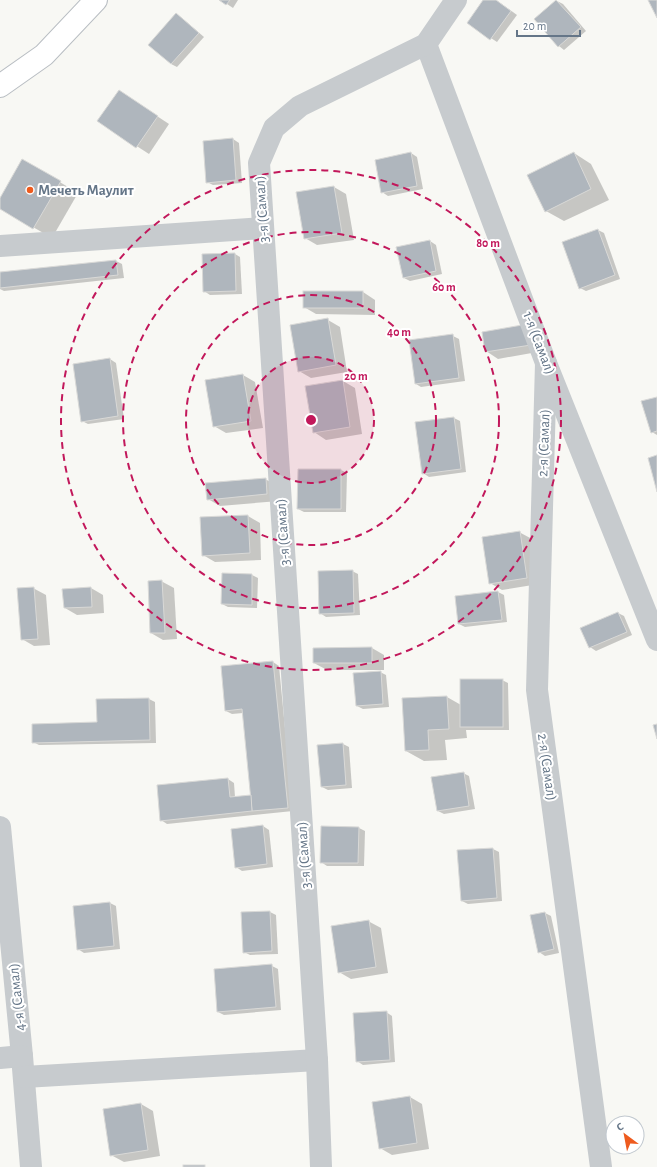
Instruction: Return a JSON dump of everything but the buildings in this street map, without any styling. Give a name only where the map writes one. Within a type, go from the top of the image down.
[{"type":"main road","points":[[0,86],[44,55],[96,0]]},
{"type":"street","name":"3-я (Самал)","points":[[321,1167],[317,1060],[259,163],[274,128],[300,106],[426,44],[456,0]]},
{"type":"street","name":"1-я (Самал)","points":[[426,44],[546,363],[657,640]]},
{"type":"street","points":[[0,246],[263,228]]},
{"type":"street","name":"2-я (Самал)","points":[[546,363],[536,690],[601,1167]]},
{"type":"street","name":"4-я (Самал)","points":[[0,827],[24,1077],[31,1167]]},
{"type":"street","points":[[0,1058],[22,1056]]},
{"type":"street","points":[[24,1077],[317,1060]]},
{"type":"place","name":"Мечеть Маулит","points":[[30,190]]}]
